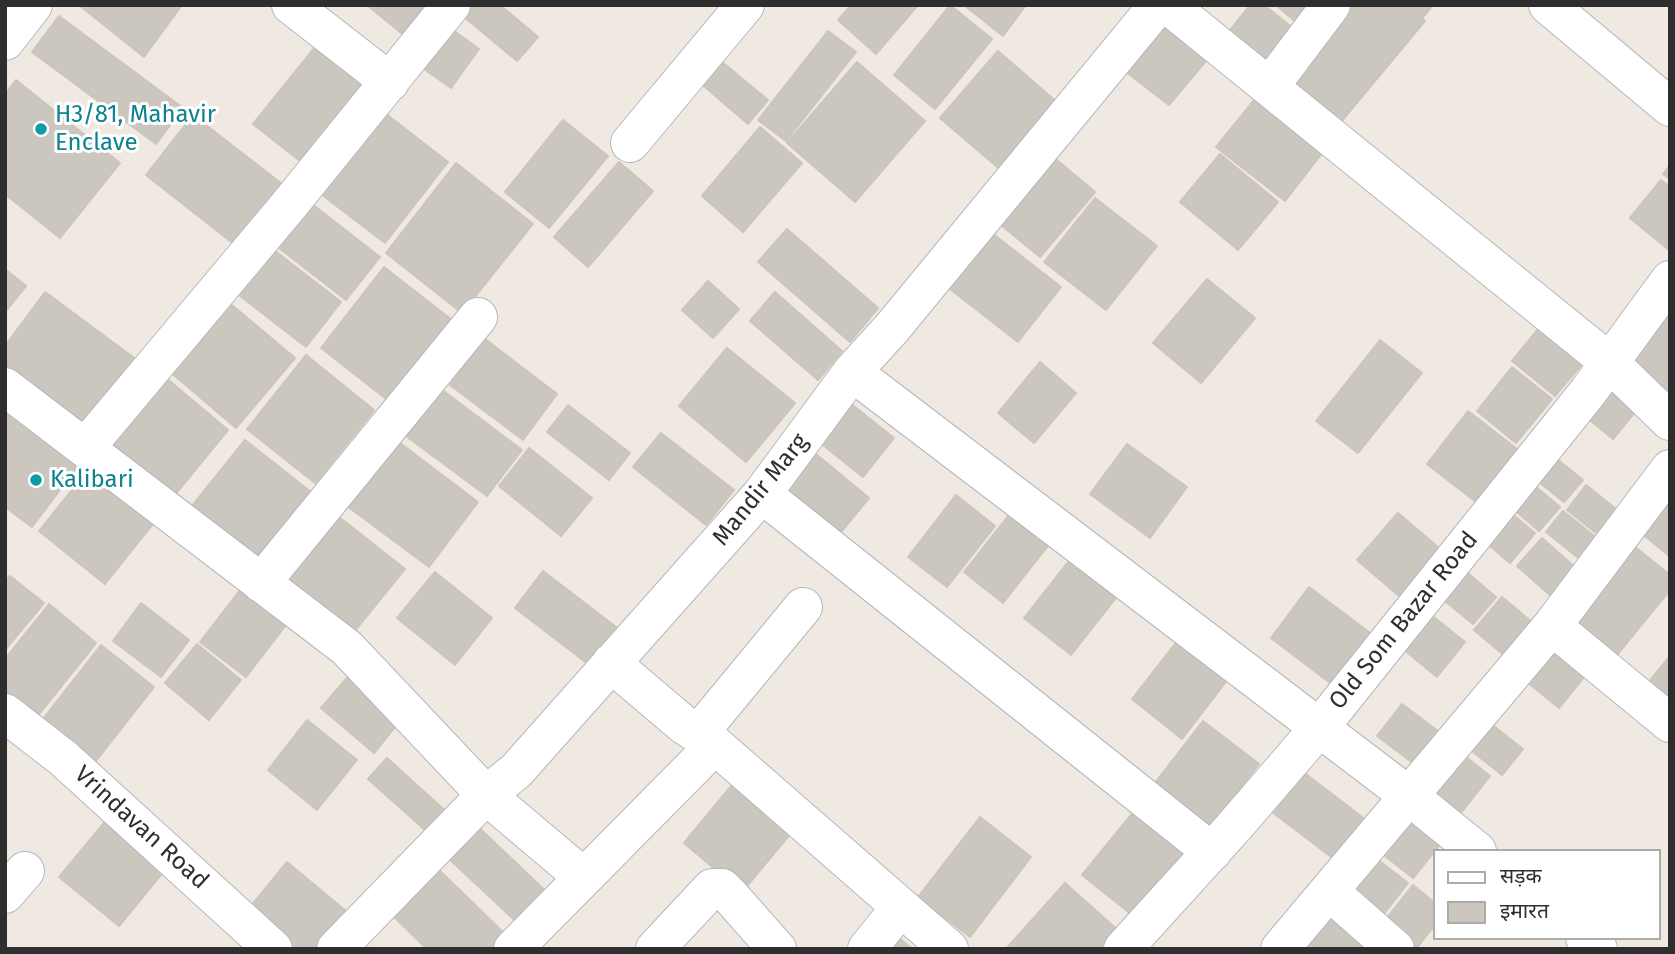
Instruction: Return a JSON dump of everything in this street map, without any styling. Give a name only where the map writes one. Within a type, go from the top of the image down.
[{"type":"street","points":[[5,41],[33,5]]},
{"type":"street","points":[[86,447],[451,5]]},
{"type":"street","points":[[630,143],[745,5]]},
{"type":"street","name":"Mandir Marg","points":[[336,949],[486,795],[516,771],[762,494],[852,372],[1158,5]]},
{"type":"street","points":[[1168,5],[1609,362],[1670,421]]},
{"type":"street","points":[[1270,86],[1331,5]]},
{"type":"street","points":[[1548,5],[1670,107]]},
{"type":"street","points":[[295,6],[390,82]]},
{"type":"street","name":"Old Som Bazar Road","points":[[1123,949],[1212,852],[1319,728],[1579,403],[1669,283]]},
{"type":"street","points":[[261,583],[478,317]]},
{"type":"street","points":[[852,372],[1409,796],[1475,849]]},
{"type":"street","points":[[7,393],[86,447],[347,648],[486,795],[583,877]]},
{"type":"street","points":[[1280,949],[1552,626],[1670,469]]},
{"type":"street","points":[[762,494],[1212,852]]},
{"type":"street","points":[[515,948],[707,739],[803,607]]},
{"type":"street","points":[[1552,626],[1670,723]]},
{"type":"street","points":[[611,663],[684,725],[707,739],[948,949]]},
{"type":"street","name":"Vrindavan Road","points":[[5,713],[64,758],[273,949]]},
{"type":"street","points":[[654,949],[712,888],[722,888],[732,897],[777,949]]},
{"type":"street","points":[[1329,891],[1395,949]]},
{"type":"street","points":[[867,949],[901,908]]},
{"type":"building","points":[[79,5],[182,5],[144,57]]},
{"type":"building","points":[[367,5],[441,5],[411,41]]},
{"type":"building","points":[[471,5],[500,5],[538,37],[517,61],[463,16]]},
{"type":"building","points":[[851,5],[918,5],[876,54],[838,20]]},
{"type":"building","points":[[950,5],[992,39],[935,109],[894,75]]},
{"type":"building","points":[[964,5],[1026,5],[1003,36]]},
{"type":"building","points":[[1250,5],[1264,5],[1298,32],[1265,75],[1222,40]]},
{"type":"building","points":[[1276,5],[1312,5],[1297,23]]},
{"type":"building","points":[[1343,5],[1407,5],[1425,21],[1340,123],[1283,80]]},
{"type":"building","points":[[1410,5],[1433,5],[1423,17]]},
{"type":"building","points":[[1162,6],[1215,50],[1169,105],[1117,65]]},
{"type":"building","points":[[59,16],[183,108],[156,144],[32,52]]},
{"type":"building","points":[[446,25],[479,49],[451,88],[417,64]]},
{"type":"building","points":[[828,31],[856,52],[786,141],[758,120]]},
{"type":"building","points":[[320,41],[372,82],[305,165],[253,124]]},
{"type":"building","points":[[998,51],[1059,104],[1002,171],[940,118]]},
{"type":"building","points":[[710,52],[768,100],[748,124],[691,75]]},
{"type":"building","points":[[857,62],[925,121],[855,202],[787,143]]},
{"type":"building","name":"H3/81, Mahavir Enclave","points":[[16,80],[120,163],[60,238],[5,194],[5,94]]},
{"type":"building","points":[[1260,93],[1327,147],[1285,201],[1216,147]]},
{"type":"building","points":[[381,110],[448,162],[385,243],[317,191]]},
{"type":"building","points":[[193,115],[286,187],[239,248],[146,175]]},
{"type":"building","points":[[563,120],[608,156],[549,228],[505,192]]},
{"type":"building","points":[[760,127],[802,163],[743,232],[702,196]]},
{"type":"building","points":[[1045,150],[1095,192],[1040,257],[990,216]]},
{"type":"building","points":[[1220,154],[1278,202],[1238,250],[1180,202]]},
{"type":"building","points":[[619,162],[653,191],[588,267],[554,237]]},
{"type":"building","points":[[456,163],[533,224],[462,313],[386,253]]},
{"type":"building","points":[[1670,165],[1670,179],[1663,174]]},
{"type":"building","points":[[1661,180],[1670,187],[1669,250],[1630,218]]},
{"type":"building","points":[[303,197],[380,257],[346,300],[270,241]]},
{"type":"building","points":[[1095,198],[1157,246],[1106,310],[1044,262]]},
{"type":"building","points":[[979,223],[1061,287],[1018,342],[936,278]]},
{"type":"building","points":[[787,229],[878,308],[850,342],[758,262]]},
{"type":"building","points":[[261,240],[341,302],[306,347],[226,285]]},
{"type":"building","points":[[384,267],[457,324],[394,405],[321,348]]},
{"type":"building","points":[[5,269],[26,286],[5,312]]},
{"type":"building","points":[[1207,279],[1255,318],[1201,383],[1153,343]]},
{"type":"building","points":[[708,281],[739,309],[713,338],[682,310]]},
{"type":"building","points":[[45,292],[141,363],[86,438],[5,378],[5,346]]},
{"type":"building","points":[[775,292],[842,351],[818,380],[750,321]]},
{"type":"building","points":[[220,295],[295,358],[236,428],[161,364]]},
{"type":"building","points":[[1670,295],[1670,386],[1660,398],[1615,362]]},
{"type":"building","points":[[1543,323],[1587,358],[1555,396],[1512,361]]},
{"type":"building","points":[[485,339],[557,394],[523,440],[450,385]]},
{"type":"building","points":[[1380,340],[1422,373],[1358,453],[1316,421]]},
{"type":"building","points":[[727,348],[795,403],[746,462],[679,406]]},
{"type":"building","points":[[306,355],[374,410],[315,483],[247,429]]},
{"type":"building","points":[[1040,362],[1076,393],[1034,443],[998,413]]},
{"type":"building","points":[[1512,367],[1552,399],[1516,443],[1477,411]]},
{"type":"building","points":[[160,373],[228,430],[173,497],[104,439]]},
{"type":"building","points":[[1605,377],[1640,406],[1613,439],[1580,412]]},
{"type":"building","points":[[441,389],[522,450],[487,496],[406,436]]},
{"type":"building","points":[[845,399],[894,438],[863,477],[814,438]]},
{"type":"building","name":"Kalibari","points":[[15,401],[87,454],[32,527],[5,507],[5,413]]},
{"type":"building","points":[[568,405],[630,453],[609,480],[547,432]]},
{"type":"building","points":[[1468,411],[1517,449],[1476,502],[1427,464]]},
{"type":"building","points":[[661,433],[734,490],[706,525],[633,467]]},
{"type":"building","points":[[245,440],[311,492],[254,563],[188,511]]},
{"type":"building","points":[[396,440],[478,502],[429,567],[347,506]]},
{"type":"building","points":[[1127,444],[1187,487],[1150,538],[1090,494]]},
{"type":"building","points":[[529,448],[592,498],[561,536],[499,486]]},
{"type":"building","points":[[810,449],[869,498],[836,538],[777,490]]},
{"type":"building","points":[[1547,451],[1583,480],[1564,502],[1529,474]]},
{"type":"building","points":[[91,466],[157,519],[105,584],[39,531]]},
{"type":"building","points":[[1523,476],[1560,507],[1539,531],[1503,500]]},
{"type":"building","points":[[1586,485],[1625,516],[1606,541],[1567,510]]},
{"type":"building","points":[[1670,494],[1670,553],[1668,555],[1634,527]]},
{"type":"building","points":[[956,495],[995,526],[947,587],[908,557]]},
{"type":"building","points":[[1501,505],[1535,533],[1510,563],[1476,534]]},
{"type":"building","points":[[329,509],[405,569],[348,639],[273,579]]},
{"type":"building","points":[[1012,511],[1051,542],[1003,603],[964,572]]},
{"type":"building","points":[[1563,511],[1603,543],[1586,564],[1546,532]]},
{"type":"building","points":[[1398,513],[1445,553],[1405,601],[1357,560]]},
{"type":"building","points":[[1542,538],[1576,568],[1551,596],[1517,566]]},
{"type":"building","points":[[1624,538],[1670,575],[1670,590],[1616,656],[1563,612]]},
{"type":"building","points":[[1072,557],[1119,594],[1071,655],[1024,618]]},
{"type":"building","points":[[1457,564],[1496,597],[1473,624],[1434,592]]},
{"type":"building","points":[[543,571],[616,627],[588,664],[515,608]]},
{"type":"building","points":[[435,572],[492,618],[455,665],[397,618]]},
{"type":"building","points":[[10,576],[44,603],[5,650],[5,581]]},
{"type":"building","points":[[1309,587],[1377,638],[1338,689],[1271,638]]},
{"type":"building","points":[[240,590],[286,625],[246,677],[200,642]]},
{"type":"building","points":[[1502,597],[1539,628],[1512,662],[1474,630]]},
{"type":"building","points":[[141,603],[189,640],[161,677],[113,641]]},
{"type":"building","points":[[49,604],[96,643],[31,724],[5,703],[5,659]]},
{"type":"building","points":[[1420,606],[1465,642],[1437,677],[1392,640]]},
{"type":"building","points":[[1553,636],[1592,667],[1559,708],[1521,677]]},
{"type":"building","points":[[1178,640],[1228,679],[1182,739],[1132,699]]},
{"type":"building","points":[[197,644],[241,680],[209,720],[165,683]]},
{"type":"building","points":[[101,645],[154,687],[92,766],[39,724]]},
{"type":"building","points":[[1670,656],[1670,700],[1648,683]]},
{"type":"building","points":[[347,678],[399,722],[374,753],[321,708]]},
{"type":"building","points":[[1402,704],[1446,737],[1421,769],[1377,736]]},
{"type":"building","points":[[1482,717],[1523,749],[1502,775],[1462,743]]},
{"type":"building","points":[[307,720],[357,760],[317,810],[268,770]]},
{"type":"building","points":[[1203,721],[1259,764],[1206,832],[1151,788]]},
{"type":"building","points":[[1456,749],[1490,776],[1457,818],[1422,792]]},
{"type":"building","points":[[387,758],[451,816],[433,837],[368,779]]},
{"type":"building","points":[[1294,765],[1374,826],[1343,866],[1263,805]]},
{"type":"building","points":[[737,779],[796,827],[742,892],[684,843]]},
{"type":"building","points":[[1140,804],[1193,849],[1136,918],[1082,875]]},
{"type":"building","points":[[1410,815],[1442,842],[1413,878],[1380,852]]},
{"type":"building","points":[[109,817],[169,865],[119,926],[59,877]]},
{"type":"building","points":[[980,817],[1031,857],[970,937],[918,897]]},
{"type":"building","points":[[475,824],[553,898],[524,929],[446,856]]},
{"type":"building","points":[[1373,856],[1408,883],[1380,919],[1345,892]]},
{"type":"building","points":[[287,862],[352,916],[324,949],[292,949],[247,911]]},
{"type":"building","points":[[435,866],[509,938],[499,949],[427,949],[390,913]]},
{"type":"building","points":[[1065,883],[1121,933],[1107,949],[1006,949]]},
{"type":"building","points":[[1413,885],[1434,902],[1434,926],[1416,949],[1410,949],[1381,925]]},
{"type":"building","points":[[1325,902],[1368,949],[1286,949]]},
{"type":"building","points":[[890,930],[912,949],[874,949]]},
{"type":"place","name":"H3/81, Mahavir Enclave","points":[[41,129]]},
{"type":"place","name":"Kalibari","points":[[36,480]]}]
